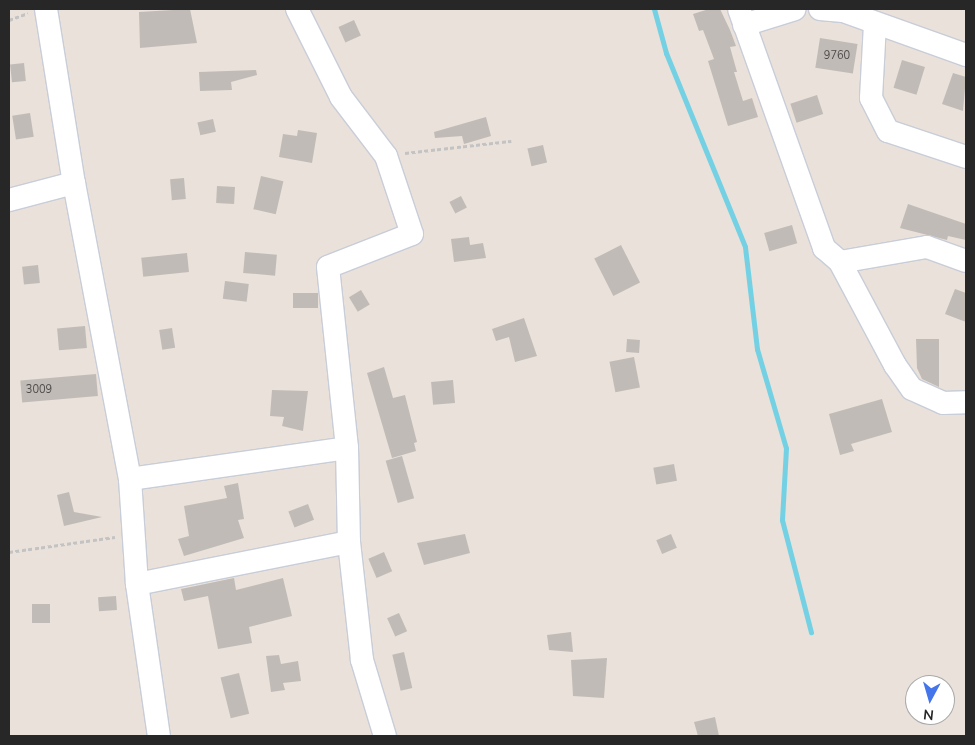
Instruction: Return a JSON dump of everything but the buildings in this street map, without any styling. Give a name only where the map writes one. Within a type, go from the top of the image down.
[{"type":"street","points":[[297,9],[341,97],[386,156],[412,234],[328,267],[347,448],[349,542],[362,660],[385,736]]},
{"type":"street","points":[[795,9],[741,17],[824,248],[840,262],[894,365],[912,389],[943,403],[966,402]]},
{"type":"street","points":[[820,9],[843,11],[966,55]]},
{"type":"street","points":[[39,10],[130,479],[138,584],[159,736]]},
{"type":"street","points":[[875,24],[871,98],[888,131],[966,157]]},
{"type":"street","points":[[9,200],[74,183]]},
{"type":"street","points":[[840,262],[927,247],[966,261]]},
{"type":"street","points":[[130,479],[347,448]]},
{"type":"street","points":[[138,584],[349,542]]},
{"type":"path","points":[[9,20],[39,10]]},
{"type":"path","points":[[386,156],[511,141]]},
{"type":"path","points":[[9,552],[133,535]]},
{"type":"waterway","points":[[654,9],[666,53],[745,247],[757,349],[786,448],[782,520],[811,632]]}]
